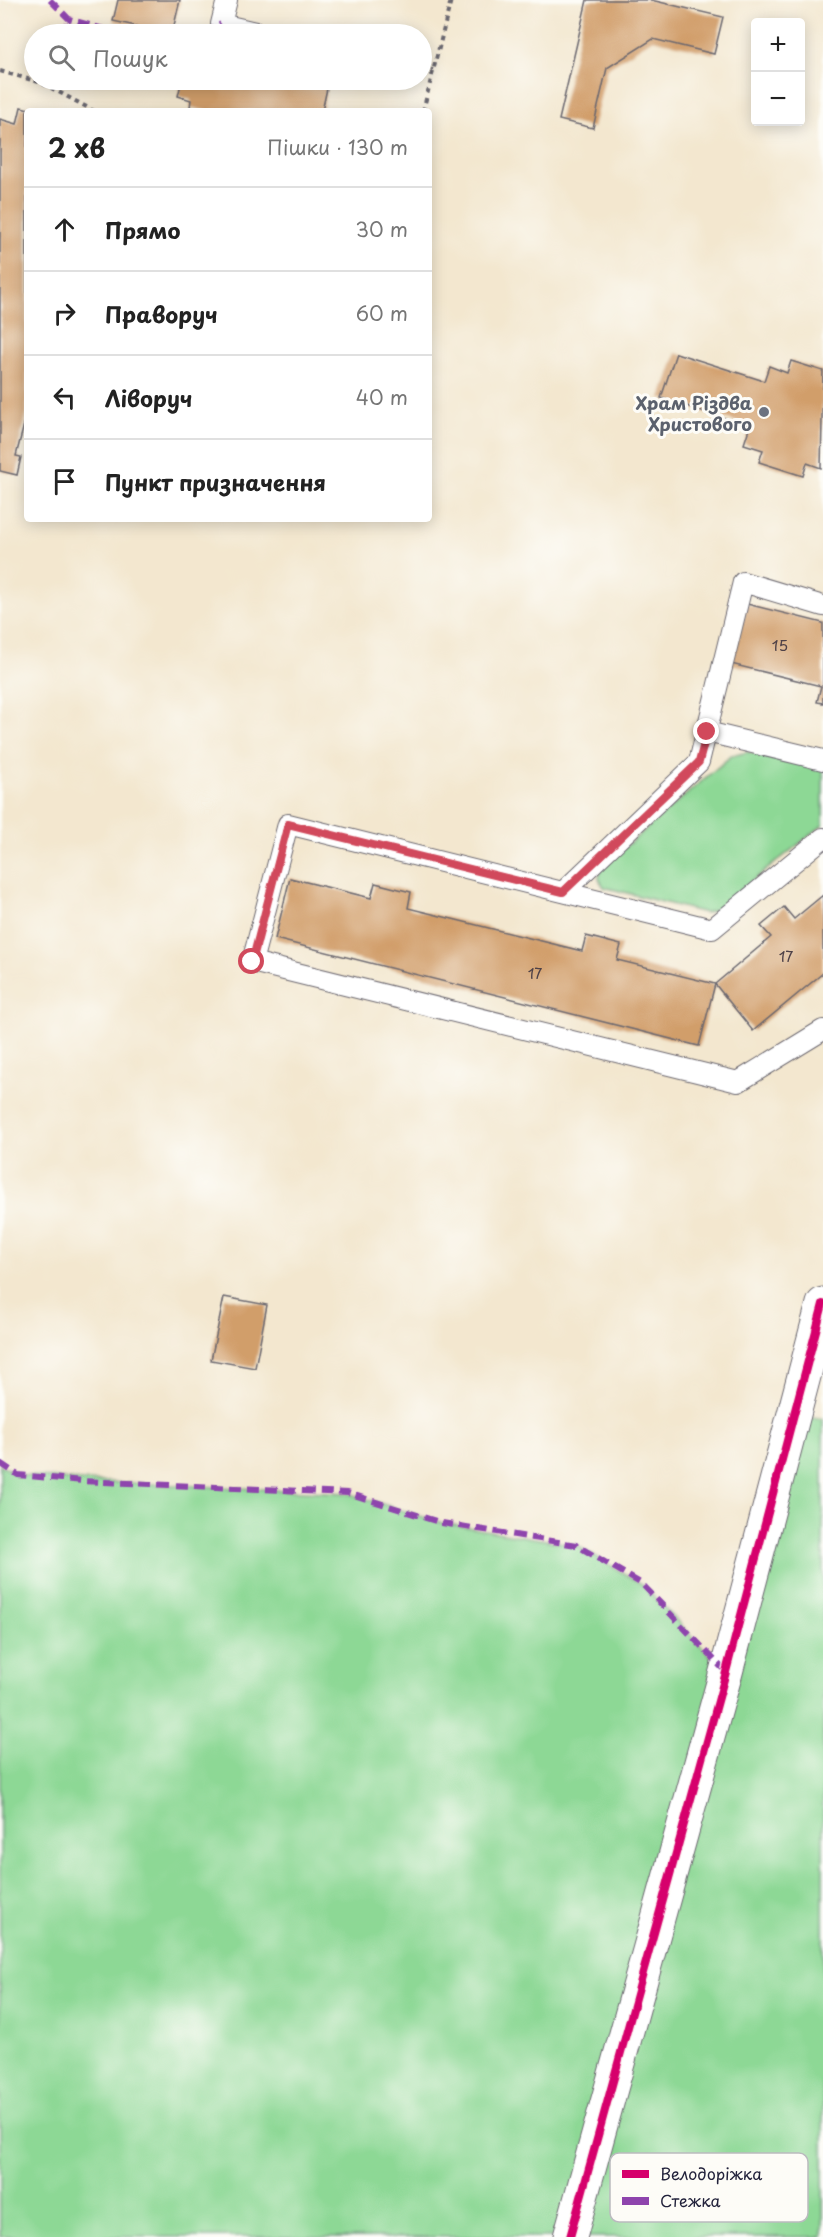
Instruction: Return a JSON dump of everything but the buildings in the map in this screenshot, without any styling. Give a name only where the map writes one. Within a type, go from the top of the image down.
[{"type":"street","points":[[570,2237],[726,1672],[823,1304]]},
{"type":"lane","points":[[221,24],[227,0]]},
{"type":"lane","points":[[563,892],[699,762],[743,582],[823,606]]},
{"type":"lane","points":[[707,732],[823,760]]},
{"type":"lane","points":[[823,838],[712,928],[288,824],[252,962],[738,1082],[823,1030]]},
{"type":"path","points":[[432,74],[451,0]]},
{"type":"path","points":[[0,71],[24,78]]},
{"type":"path","points":[[55,90],[88,108]]},
{"type":"path","points":[[424,108],[428,90]]},
{"type":"green space","points":[[748,752],[823,768],[823,825],[717,909],[705,913],[604,887],[599,879],[601,868],[731,756]]},
{"type":"green space","points":[[793,1416],[823,1419],[823,2237],[0,2237],[0,1464],[18,1475],[83,1481],[348,1493],[442,1523],[576,1545],[642,1584],[726,1672]]},
{"type":"marked path","points":[[50,0],[69,19],[86,24]]},
{"type":"marked path","points":[[67,24],[69,19]]},
{"type":"marked path","points":[[0,1463],[18,1475],[83,1481],[348,1493],[442,1523],[576,1545],[642,1584],[726,1672]]},
{"type":"cycle path","points":[[570,2237],[726,1672],[823,1304]]},
{"type":"place","name":"Храм Різдва Христового","points":[[764,412]]},
{"type":"route","points":[[252,962],[288,824],[563,892],[699,762],[707,732]]}]
